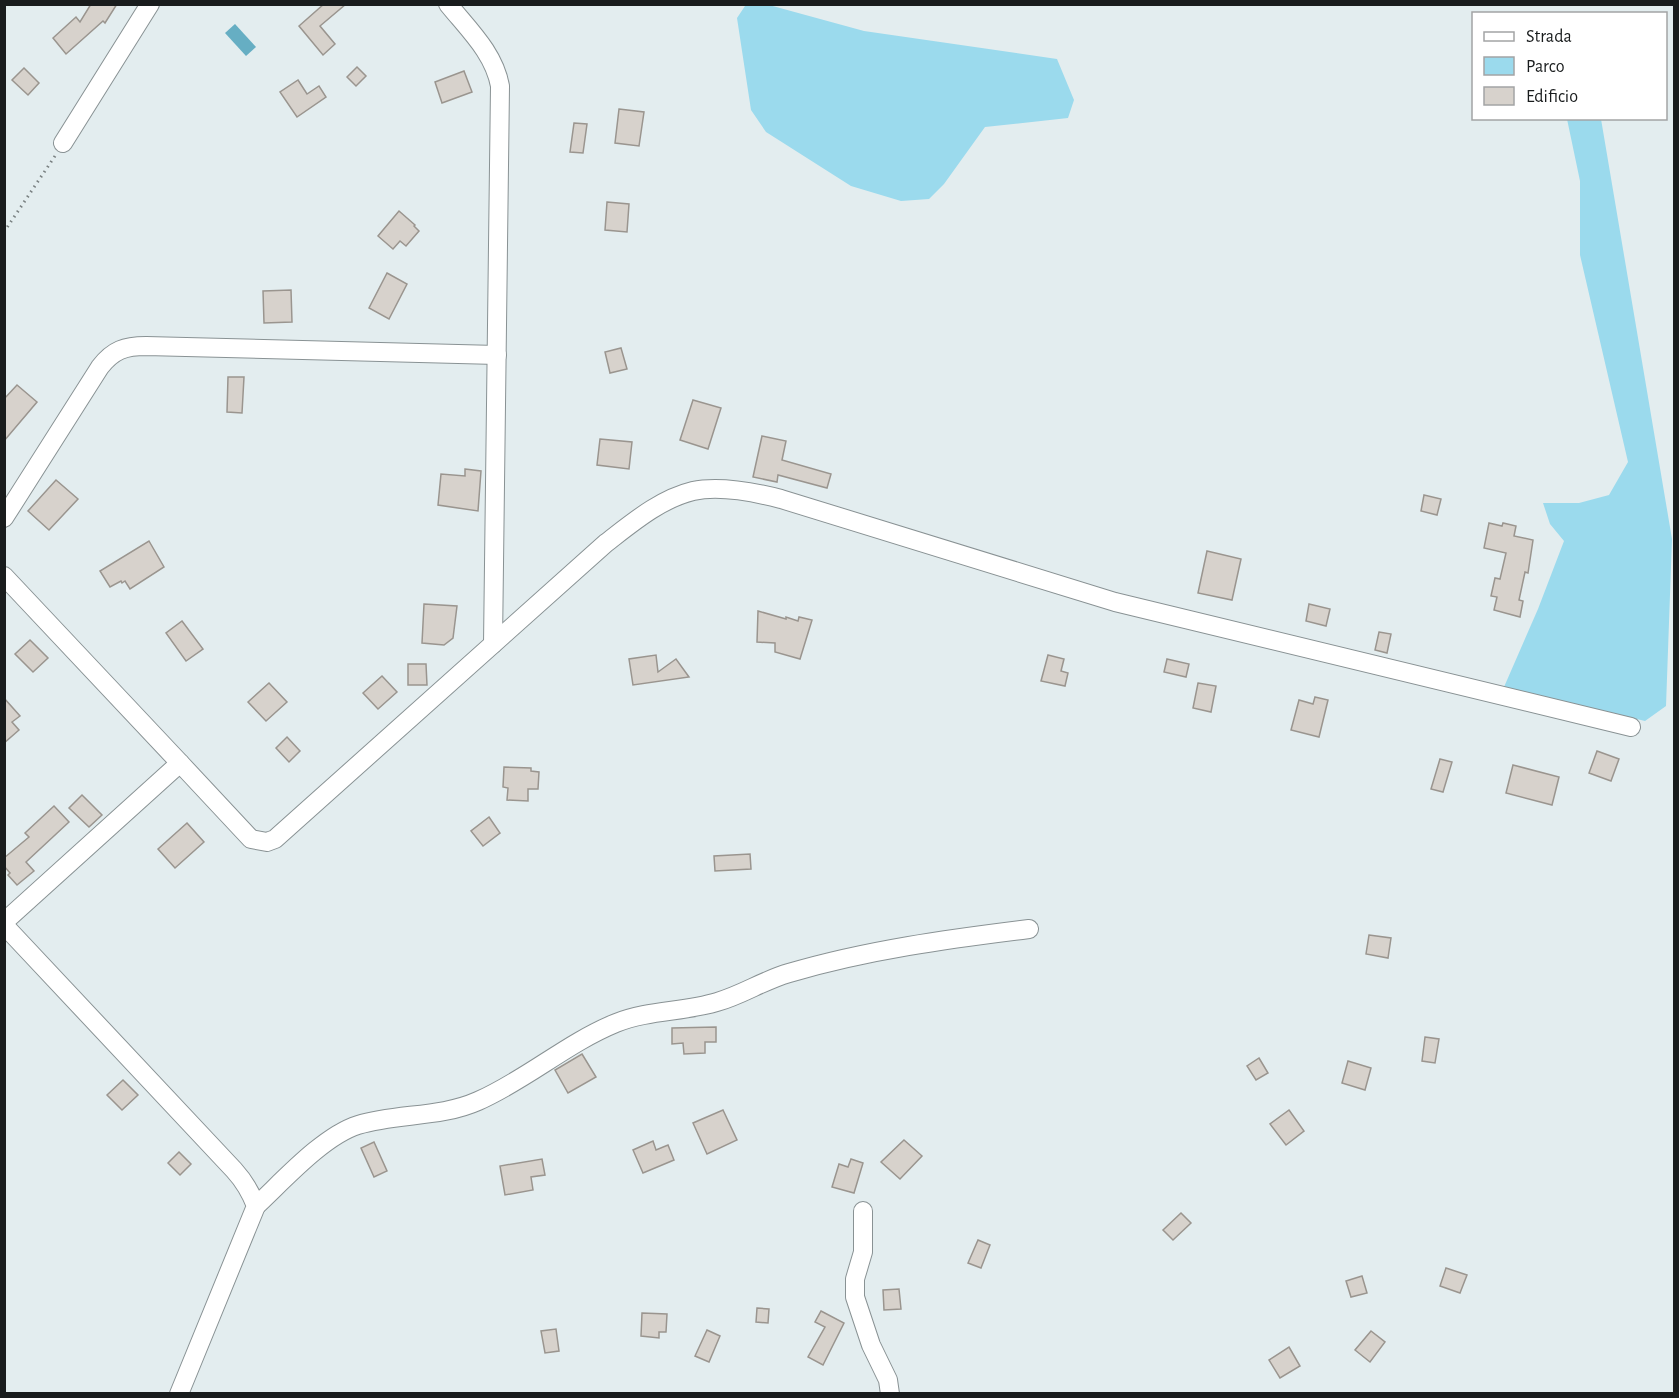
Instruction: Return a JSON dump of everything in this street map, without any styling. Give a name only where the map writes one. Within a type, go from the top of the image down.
[{"type":"street","points":[[63,143],[150,4]]},
{"type":"street","points":[[448,4],[489,55],[497,71],[500,86],[492,644]]},
{"type":"street","points":[[4,518],[103,363],[115,351],[124,347],[496,355]]},
{"type":"street","points":[[4,576],[248,836],[262,843],[271,841],[596,551],[657,506],[694,491],[736,491],[781,499],[1115,602],[1631,727]]},
{"type":"street","points":[[180,763],[4,924],[234,1170],[246,1185],[256,1206]]},
{"type":"street","points":[[179,1394],[256,1206],[312,1155],[344,1131],[370,1122],[440,1112],[470,1104],[513,1083],[621,1021],[716,1002],[784,974],[817,965],[919,943],[1029,929]]},
{"type":"street","points":[[864,1211],[863,1252],[856,1272],[855,1292],[866,1332],[888,1380],[890,1394]]},
{"type":"path","points":[[4,232],[63,143]]},
{"type":"green space","points":[[769,5],[864,31],[1057,59],[1074,100],[1068,118],[985,127],[944,184],[929,199],[901,201],[851,186],[766,132],[751,110],[737,18],[745,6]]},
{"type":"green space","points":[[1567,120],[1601,120],[1672,539],[1666,706],[1645,721],[1504,687],[1564,541],[1550,524],[1543,503],[1579,503],[1609,495],[1628,462],[1580,255],[1580,181]]},
{"type":"shaded area","points":[[235,24],[256,47],[246,56],[225,33]]},
{"type":"building","points":[[91,4],[117,4],[105,23],[103,21],[66,54],[53,38],[76,17],[80,22]]},
{"type":"building","points":[[324,4],[346,4],[320,26],[335,44],[323,55],[299,26]]},
{"type":"building","points":[[357,67],[366,76],[356,86],[347,77]]},
{"type":"building","points":[[24,68],[39,83],[28,95],[12,80]]},
{"type":"building","points":[[464,71],[472,92],[442,103],[435,82]]},
{"type":"building","points":[[298,80],[307,94],[319,86],[326,97],[297,117],[280,92]]},
{"type":"building","points":[[619,109],[644,112],[639,146],[615,143]]},
{"type":"building","points":[[574,123],[587,124],[583,153],[570,152]]},
{"type":"building","points":[[607,202],[629,204],[627,232],[605,230]]},
{"type":"building","points":[[399,211],[419,231],[406,246],[400,241],[393,249],[378,236]]},
{"type":"building","points":[[387,273],[407,284],[389,319],[369,308]]},
{"type":"building","points":[[291,290],[292,322],[264,323],[263,291]]},
{"type":"building","points":[[621,348],[627,369],[610,373],[605,352]]},
{"type":"building","points":[[228,377],[244,377],[242,413],[227,412]]},
{"type":"building","points":[[17,385],[37,402],[4,441],[4,399]]},
{"type":"building","points":[[693,400],[721,408],[708,449],[680,440]]},
{"type":"building","points":[[762,436],[786,441],[782,460],[831,474],[827,488],[778,475],[777,482],[753,477]]},
{"type":"building","points":[[600,439],[632,442],[629,469],[597,465]]},
{"type":"building","points":[[465,469],[481,471],[478,511],[438,505],[441,474],[465,476]]},
{"type":"building","points":[[56,480],[78,499],[49,530],[28,511]]},
{"type":"building","points":[[1424,495],[1441,499],[1437,515],[1421,511]]},
{"type":"building","points":[[1489,523],[1516,526],[1514,536],[1533,540],[1528,573],[1525,572],[1519,600],[1523,601],[1520,617],[1494,610],[1497,597],[1491,596],[1495,578],[1500,579],[1506,553],[1484,548]]},
{"type":"building","points":[[149,541],[164,567],[130,589],[125,581],[110,587],[100,571]]},
{"type":"building","points":[[1207,551],[1241,559],[1232,600],[1198,593]]},
{"type":"building","points":[[424,604],[457,606],[453,638],[444,645],[422,643]]},
{"type":"building","points":[[1309,604],[1330,609],[1326,626],[1306,621]]},
{"type":"building","points":[[758,611],[798,621],[799,617],[812,620],[800,659],[775,652],[775,643],[757,642]]},
{"type":"building","points":[[182,621],[203,649],[186,661],[166,633]]},
{"type":"building","points":[[1379,632],[1391,634],[1387,653],[1375,650]]},
{"type":"building","points":[[30,640],[48,658],[33,672],[15,654]]},
{"type":"building","points":[[656,655],[658,672],[676,659],[689,677],[633,685],[629,659]]},
{"type":"building","points":[[1048,655],[1064,659],[1061,671],[1068,673],[1065,686],[1041,681]]},
{"type":"building","points":[[1167,659],[1189,664],[1186,677],[1164,672]]},
{"type":"building","points":[[408,664],[426,664],[427,685],[408,685]]},
{"type":"building","points":[[382,676],[397,692],[378,709],[363,693]]},
{"type":"building","points":[[269,683],[287,702],[266,721],[248,702]]},
{"type":"building","points":[[1198,683],[1216,686],[1211,712],[1193,708]]},
{"type":"building","points":[[1315,697],[1328,700],[1319,737],[1291,730],[1299,700],[1313,704]]},
{"type":"building","points":[[4,698],[20,716],[12,722],[19,730],[4,743]]},
{"type":"building","points":[[287,737],[300,751],[289,762],[276,748]]},
{"type":"building","points":[[1597,751],[1619,759],[1611,781],[1589,773]]},
{"type":"building","points":[[1440,759],[1452,762],[1443,792],[1431,789]]},
{"type":"building","points":[[1513,765],[1559,777],[1552,805],[1506,793]]},
{"type":"building","points":[[504,767],[531,768],[531,771],[539,772],[538,789],[528,789],[528,801],[507,800],[508,788],[503,787]]},
{"type":"building","points":[[82,795],[102,815],[89,827],[69,808]]},
{"type":"building","points":[[54,806],[69,822],[26,862],[34,871],[17,885],[8,875],[10,873],[4,866],[4,858],[29,837],[25,833]]},
{"type":"building","points":[[489,817],[500,833],[483,846],[471,831]]},
{"type":"building","points":[[187,823],[204,842],[175,868],[158,849]]},
{"type":"building","points":[[750,854],[751,869],[715,871],[714,856]]},
{"type":"building","points":[[1369,935],[1391,938],[1388,958],[1366,954]]},
{"type":"building","points":[[716,1027],[716,1042],[705,1042],[705,1053],[684,1054],[683,1043],[672,1044],[672,1028]]},
{"type":"building","points":[[1425,1037],[1439,1039],[1435,1063],[1422,1061]]},
{"type":"building","points":[[582,1054],[596,1077],[568,1093],[555,1070]]},
{"type":"building","points":[[1259,1058],[1268,1073],[1256,1080],[1247,1066]]},
{"type":"building","points":[[1348,1061],[1371,1068],[1365,1090],[1342,1083]]},
{"type":"building","points":[[123,1080],[138,1095],[122,1110],[107,1095]]},
{"type":"building","points":[[723,1110],[737,1140],[707,1154],[693,1123]]},
{"type":"building","points":[[1289,1110],[1304,1131],[1286,1145],[1270,1124]]},
{"type":"building","points":[[904,1140],[922,1156],[900,1179],[881,1162]]},
{"type":"building","points":[[653,1141],[656,1150],[668,1145],[674,1160],[643,1173],[633,1150]]},
{"type":"building","points":[[374,1142],[387,1171],[374,1177],[361,1148]]},
{"type":"building","points":[[179,1152],[191,1164],[180,1175],[168,1163]]},
{"type":"building","points":[[542,1159],[545,1175],[531,1177],[533,1190],[505,1195],[500,1166]]},
{"type":"building","points":[[851,1159],[863,1163],[854,1193],[832,1187],[839,1164],[848,1167]]},
{"type":"building","points":[[1181,1213],[1191,1223],[1173,1240],[1163,1230]]},
{"type":"building","points":[[978,1240],[990,1245],[981,1268],[968,1263]]},
{"type":"building","points":[[1446,1268],[1467,1275],[1460,1293],[1440,1286]]},
{"type":"building","points":[[1362,1276],[1367,1293],[1351,1297],[1346,1281]]},
{"type":"building","points":[[899,1289],[901,1309],[884,1310],[883,1290]]},
{"type":"building","points":[[757,1308],[769,1309],[768,1323],[756,1322]]},
{"type":"building","points":[[821,1311],[844,1323],[823,1365],[808,1357],[825,1327],[815,1322]]},
{"type":"building","points":[[642,1313],[667,1314],[666,1332],[659,1332],[659,1338],[641,1336]]},
{"type":"building","points":[[556,1329],[559,1351],[545,1353],[541,1331]]},
{"type":"building","points":[[707,1330],[720,1336],[709,1362],[695,1356]]},
{"type":"building","points":[[1371,1331],[1385,1342],[1370,1362],[1355,1350]]},
{"type":"building","points":[[1289,1347],[1300,1366],[1280,1378],[1269,1360]]}]
